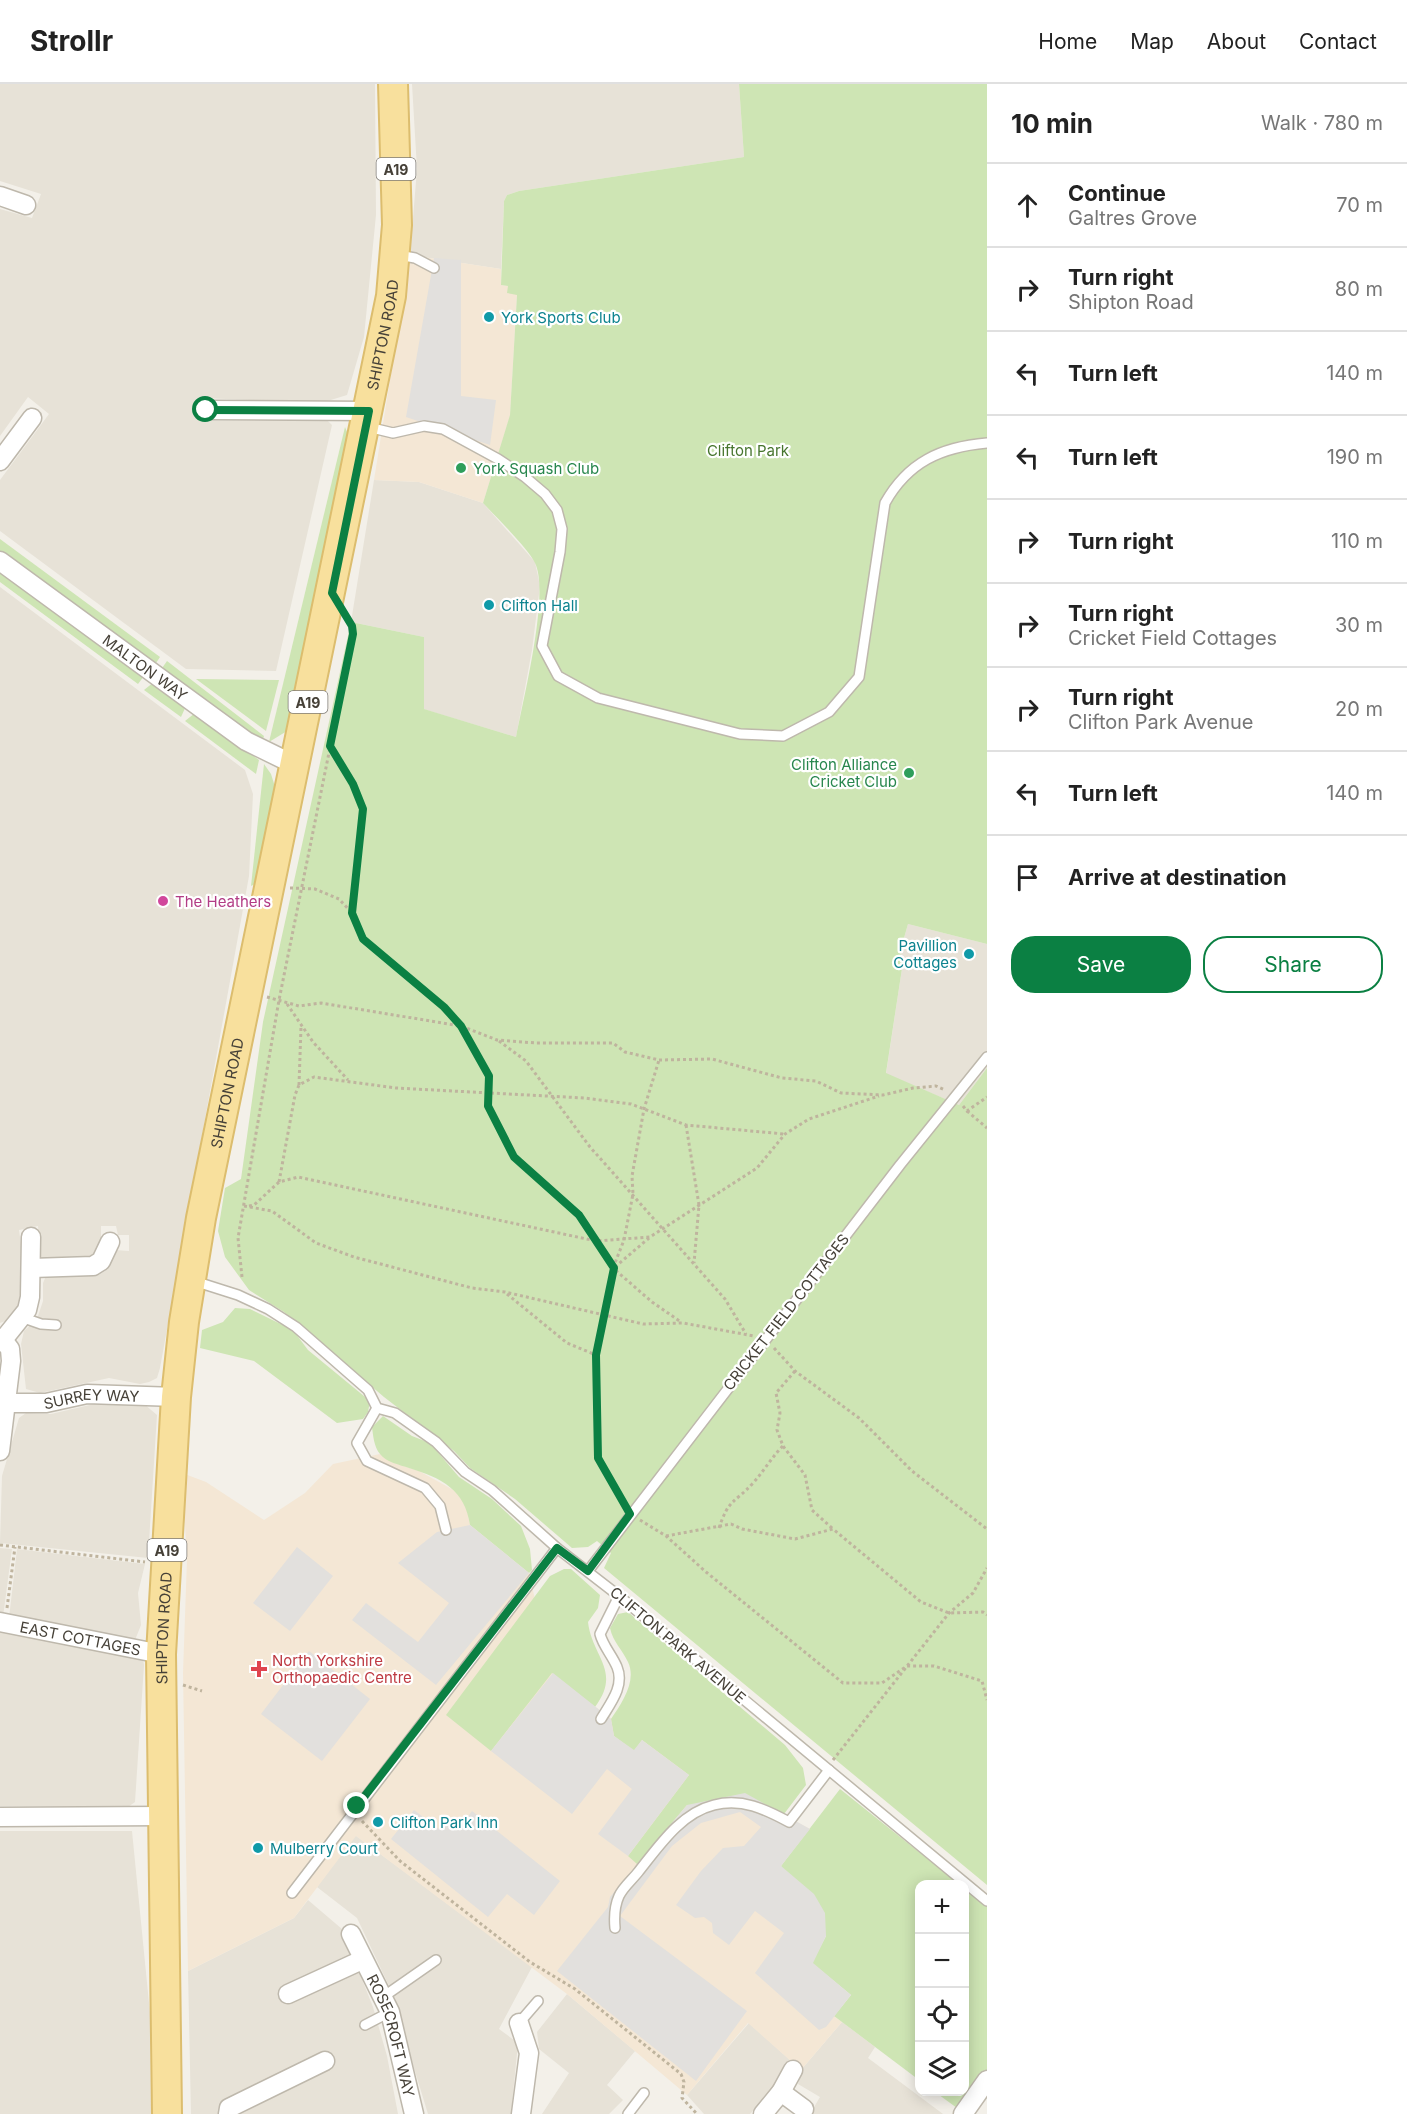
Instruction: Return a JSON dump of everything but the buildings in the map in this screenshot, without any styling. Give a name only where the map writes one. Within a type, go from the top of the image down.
[{"type":"main road","name":"SHIPTON ROAD","points":[[168,2114],[161,1654],[176,1398],[191,1280],[391,296],[395,255],[393,84]]},
{"type":"street","points":[[0,196],[26,205]]},
{"type":"street","points":[[206,410],[367,419]]},
{"type":"street","points":[[0,461],[32,418]]},
{"type":"street","name":"MALTON WAY","points":[[0,561],[246,741],[295,765]]},
{"type":"street","points":[[0,1451],[8,1403],[11,1361],[10,1349],[2,1339],[21,1317],[30,1297],[31,1237]]},
{"type":"street","points":[[32,1268],[93,1266],[101,1261],[110,1242]]},
{"type":"street","name":"SURREY WAY","points":[[8,1403],[46,1403],[87,1394],[176,1398]]},
{"type":"street","name":"EAST COTTAGES","points":[[2,1622],[161,1654]]},
{"type":"street","points":[[0,1816],[163,1816]]},
{"type":"street","name":"ROSECROFT WAY","points":[[351,1934],[386,2005],[414,2114]]},
{"type":"street","name":"ROSECROFT WAY","points":[[288,1994],[362,1960]]},
{"type":"street","points":[[519,2023],[529,2052],[521,2114]]},
{"type":"street","points":[[228,2114],[229,2108],[325,2061]]},
{"type":"street","points":[[763,2114],[781,2092],[793,2070]]},
{"type":"street","points":[[963,2114],[981,2102],[987,2080]]},
{"type":"street","points":[[781,2092],[804,2109]]},
{"type":"lane","points":[[395,255],[415,258],[434,268]]},
{"type":"lane","points":[[367,419],[393,433],[424,426],[448,432],[498,459],[525,477],[558,510],[562,529],[560,552],[542,646],[558,676],[598,698],[740,734],[783,736],[829,712],[859,677],[885,503],[896,482],[916,463],[972,444],[987,443]]},
{"type":"lane","name":"CRICKET FIELD COTTAGES","points":[[588,1571],[765,1339],[987,1057]]},
{"type":"lane","points":[[191,1280],[238,1294],[268,1309],[296,1327],[368,1390],[377,1408],[357,1443],[367,1461],[425,1488],[440,1506],[446,1530]]},
{"type":"lane","points":[[21,1317],[41,1324],[56,1325]]},
{"type":"lane","name":"CLIFTON PARK AVENUE","points":[[377,1408],[395,1413],[436,1442],[465,1472],[492,1490],[557,1548],[619,1596],[987,1901]]},
{"type":"lane","points":[[292,1893],[557,1548]]},
{"type":"lane","points":[[601,1719],[618,1691],[619,1678],[618,1668],[603,1644],[600,1634],[619,1596]]},
{"type":"lane","points":[[615,1928],[614,1913],[619,1895],[666,1837],[688,1817],[713,1805],[737,1802],[764,1809],[789,1822],[828,1769]]},
{"type":"lane","points":[[365,2025],[436,1960]]},
{"type":"lane","points":[[519,2023],[538,2001]]},
{"type":"lane","points":[[628,2114],[644,2093]]},
{"type":"path","points":[[242,1276],[238,1238],[279,1000],[353,634],[352,626],[332,593]]},
{"type":"path","points":[[330,746],[353,784],[363,809],[352,913]]},
{"type":"path","points":[[271,889],[302,887],[339,899],[352,913],[363,939],[444,1007],[461,1026],[489,1076],[488,1106],[514,1157],[579,1215],[614,1268],[652,1302],[683,1323]]},
{"type":"path","points":[[249,993],[299,1006],[321,1003],[461,1026],[497,1040],[526,1061],[590,1147],[665,1228],[725,1299],[746,1334]]},
{"type":"path","points":[[287,1004],[301,1026],[349,1082]]},
{"type":"path","points":[[279,1182],[298,1085],[301,1026]]},
{"type":"path","points":[[497,1040],[536,1043],[613,1043],[625,1052],[659,1060],[712,1059],[782,1078],[816,1081],[841,1093],[882,1095]]},
{"type":"path","points":[[659,1060],[644,1109],[632,1176],[633,1194],[624,1240],[614,1268],[596,1355],[598,1458],[630,1514],[666,1536],[706,1572],[843,1683],[882,1683],[907,1666],[934,1666],[982,1681],[987,1700]]},
{"type":"path","points":[[298,1085],[314,1077],[396,1088],[584,1098],[631,1104],[686,1125],[785,1134]]},
{"type":"path","points":[[614,1268],[650,1237],[757,1168],[785,1134],[809,1119],[882,1095],[913,1088],[936,1086],[956,1096],[968,1111],[987,1128]]},
{"type":"path","points":[[968,1111],[987,1097]]},
{"type":"path","points":[[686,1125],[699,1205],[694,1263]]},
{"type":"path","points":[[244,1206],[254,1205],[279,1182],[298,1177],[596,1241],[650,1237]]},
{"type":"path","points":[[244,1206],[272,1211],[316,1243],[354,1257],[472,1288],[506,1292],[643,1324],[683,1323],[765,1339],[795,1371],[859,1418],[912,1471],[987,1529]]},
{"type":"path","points":[[506,1292],[567,1343],[596,1355]]},
{"type":"path","points":[[795,1371],[776,1393],[780,1413],[777,1430],[783,1446],[805,1474],[812,1510],[921,1602],[949,1613],[982,1612],[987,1615]]},
{"type":"path","points":[[718,1528],[726,1506],[753,1483],[766,1462],[783,1446]]},
{"type":"path","points":[[666,1536],[731,1524],[742,1529],[795,1539],[833,1530]]},
{"type":"path","points":[[0,1545],[167,1565]]},
{"type":"path","points":[[2,1622],[15,1547]]},
{"type":"path","points":[[828,1769],[949,1613],[973,1593],[987,1568]]},
{"type":"path","points":[[353,1812],[400,1861],[531,1962],[575,1989],[681,2074],[684,2082],[682,2098],[697,2114]]},
{"type":"shaded area","points":[[0,84],[375,84],[376,215],[364,337],[347,395],[321,403],[202,398],[204,421],[327,420],[332,425],[276,671],[186,669],[0,531],[0,480],[49,414],[28,397],[0,436],[0,209],[32,218],[41,194],[0,181]]},
{"type":"shaded area","points":[[412,84],[739,84],[744,157],[519,191],[507,195],[504,201],[501,269],[410,255],[417,169]]},
{"type":"shaded area","points":[[410,255],[501,269],[501,285],[508,286],[511,293],[517,294],[510,416],[483,503],[419,482],[374,480]]},
{"type":"shaded area","points":[[434,258],[461,260],[461,396],[496,400],[490,445],[406,417]]},
{"type":"shaded area","points":[[374,480],[419,482],[483,503],[535,562],[540,586],[532,650],[516,737],[423,709],[424,637],[351,622]]},
{"type":"shaded area","points":[[0,587],[245,770],[253,794],[249,876],[160,1368],[157,1378],[140,1384],[109,1378],[40,1393],[26,1389],[21,1344],[24,1331],[37,1319],[43,1301],[43,1283],[46,1276],[94,1271],[99,1275],[108,1269],[107,1262],[115,1250],[129,1251],[129,1235],[118,1235],[116,1226],[101,1226],[101,1249],[93,1257],[41,1259],[38,1226],[19,1230],[24,1266],[20,1276],[25,1294],[20,1312],[0,1323]]},
{"type":"shaded area","points":[[908,924],[987,944],[987,1068],[959,1105],[886,1074],[903,962],[900,952]]},
{"type":"shaded area","points":[[94,1404],[144,1404],[157,1415],[148,1558],[0,1543],[2,1476],[19,1418],[26,1413],[51,1414]]},
{"type":"shaded area","points":[[380,1454],[392,1462],[419,1471],[459,1493],[467,1509],[470,1525],[529,1573],[544,1639],[595,1707],[642,1740],[810,1829],[781,1866],[835,2017],[842,2022],[801,2070],[748,2023],[687,2095],[567,1994],[356,1836],[294,1918],[188,1971],[183,1673],[187,1559],[182,1473],[206,1482],[264,1520],[305,1493],[333,1464]]},
{"type":"shaded area","points":[[470,1525],[529,1573],[436,1685],[352,1620],[366,1603],[418,1642],[449,1603],[398,1563],[437,1532]]},
{"type":"shaded area","points":[[297,1547],[333,1576],[290,1631],[253,1603]]},
{"type":"shaded area","points":[[0,1548],[12,1549],[3,1617],[0,1616]]},
{"type":"shaded area","points":[[17,1549],[145,1564],[138,1593],[141,1625],[135,1640],[9,1618]]},
{"type":"shaded area","points":[[0,1628],[142,1654],[144,1665],[135,1802],[128,1807],[0,1806]]},
{"type":"shaded area","points":[[309,1651],[370,1699],[322,1761],[261,1714]]},
{"type":"shaded area","points":[[553,1673],[611,1719],[614,1736],[634,1750],[642,1740],[689,1775],[628,1856],[598,1834],[632,1789],[607,1769],[572,1814],[491,1751]]},
{"type":"shaded area","points":[[745,1793],[810,1829],[781,1866],[814,1894],[825,1913],[826,1936],[813,1963],[851,1995],[826,2027],[819,2030],[755,1973],[784,1933],[755,1911],[729,1945],[713,1933],[712,1923],[704,1917],[695,1918],[676,1905],[701,1871],[723,1848],[744,1846],[761,1827],[740,1812],[701,1823],[672,1846],[620,1916],[747,2011],[696,2081],[557,1971],[608,1907],[610,1897],[687,1805]]},
{"type":"shaded area","points":[[414,1810],[439,1829],[446,1821],[458,1830],[472,1811],[560,1881],[534,1915],[507,1894],[488,1917],[391,1839]]},
{"type":"shaded area","points":[[0,1831],[132,1831],[150,2013],[151,2114],[0,2114]]},
{"type":"shaded area","points":[[355,1835],[532,1967],[499,2029],[518,2043],[511,2114],[428,2114],[389,1986],[357,1918],[317,1887]]},
{"type":"shaded area","points":[[308,1900],[342,1929],[373,2007],[387,2056],[398,2114],[191,2114],[188,1971],[294,1918]]},
{"type":"shaded area","points":[[567,1994],[635,2051],[607,2085],[623,2100],[609,2114],[542,2114],[569,2073],[539,2049],[537,2032]]},
{"type":"shaded area","points":[[842,2022],[875,2047],[868,2058],[915,2093],[915,2096],[919,2096],[943,2114],[810,2114],[820,2097],[798,2084],[801,2070]]},
{"type":"shaded area","points":[[749,2023],[790,2060],[769,2095],[750,2114],[704,2114],[687,2095]]},
{"type":"green space","name":"Clifton Park","points":[[739,84],[987,84],[987,944],[908,924],[900,952],[903,962],[886,1073],[959,1105],[987,1068],[987,1885],[604,1568],[611,1553],[597,1541],[588,1547],[572,1548],[515,1499],[470,1468],[454,1451],[384,1397],[284,1312],[249,1290],[225,1257],[218,1231],[225,1188],[241,1179],[263,1022],[351,622],[424,637],[424,709],[516,737],[534,647],[539,578],[535,563],[526,549],[483,503],[510,415],[517,295],[507,293],[508,286],[501,285],[504,201],[507,195],[519,191],[744,157]]},
{"type":"green space","points":[[345,427],[349,437],[287,731],[269,742]]},
{"type":"green space","points":[[0,539],[160,657],[154,666],[0,554]]},
{"type":"green space","points":[[0,569],[144,676],[138,684],[0,582]]},
{"type":"green space","points":[[167,661],[264,736],[262,743],[160,671]]},
{"type":"green space","points":[[196,679],[279,680],[266,731]]},
{"type":"green space","points":[[154,682],[186,706],[181,717],[144,690]]},
{"type":"green space","points":[[195,713],[259,760],[256,774],[185,721]]},
{"type":"green space","points":[[264,764],[271,774],[276,790],[257,883],[251,886]]},
{"type":"green space","points":[[235,1308],[250,1309],[293,1330],[308,1350],[370,1401],[368,1412],[363,1419],[337,1423],[254,1361],[200,1348],[202,1330],[223,1322]]},
{"type":"green space","points":[[383,1416],[412,1436],[430,1443],[459,1477],[492,1499],[521,1526],[530,1549],[532,1570],[529,1573],[470,1525],[463,1503],[450,1487],[432,1476],[389,1461],[380,1454],[375,1444],[372,1427]]},
{"type":"green space","points":[[564,1569],[571,1569],[600,1595],[598,1608],[588,1622],[606,1674],[603,1694],[595,1707],[552,1673],[491,1751],[446,1715],[550,1576]]},
{"type":"green space","points":[[628,1612],[785,1745],[803,1768],[806,1785],[784,1814],[687,1805],[637,1864],[628,1856],[689,1775],[642,1740],[634,1751],[614,1736],[611,1719],[627,1692],[631,1677],[628,1662],[610,1628],[618,1614]]},
{"type":"green space","points":[[840,1789],[954,1880],[915,1880],[915,2077],[834,2016],[851,1995],[812,1963],[826,1936],[781,1866]]},
{"type":"green space","points":[[969,1892],[987,1907],[987,2070],[969,2093]]},
{"type":"green space","points":[[940,2096],[966,2096],[957,2108]]},
{"type":"place","name":"York Sports Club","points":[[489,317]]},
{"type":"place","name":"York Squash Club","points":[[461,468]]},
{"type":"place","name":"Clifton Hall","points":[[489,605]]},
{"type":"place","name":"Clifton Alliance Cricket Club","points":[[909,773]]},
{"type":"place","name":"The Heathers","points":[[163,901]]},
{"type":"place","name":"Pavillion Cottages","points":[[969,954]]},
{"type":"place","name":"North Yorkshire Orthopaedic Centre","points":[[259,1669]]},
{"type":"place","name":"Clifton Park Inn","points":[[378,1822]]},
{"type":"place","name":"Mulberry Court","points":[[258,1848]]},
{"type":"route","points":[[206,410],[369,411],[332,593],[352,626],[353,634],[330,746],[353,784],[363,809],[352,913],[363,939],[444,1007],[461,1026],[489,1076],[488,1106],[514,1157],[579,1215],[614,1268],[596,1355],[598,1458],[630,1514],[588,1571],[557,1548],[357,1806]]}]
